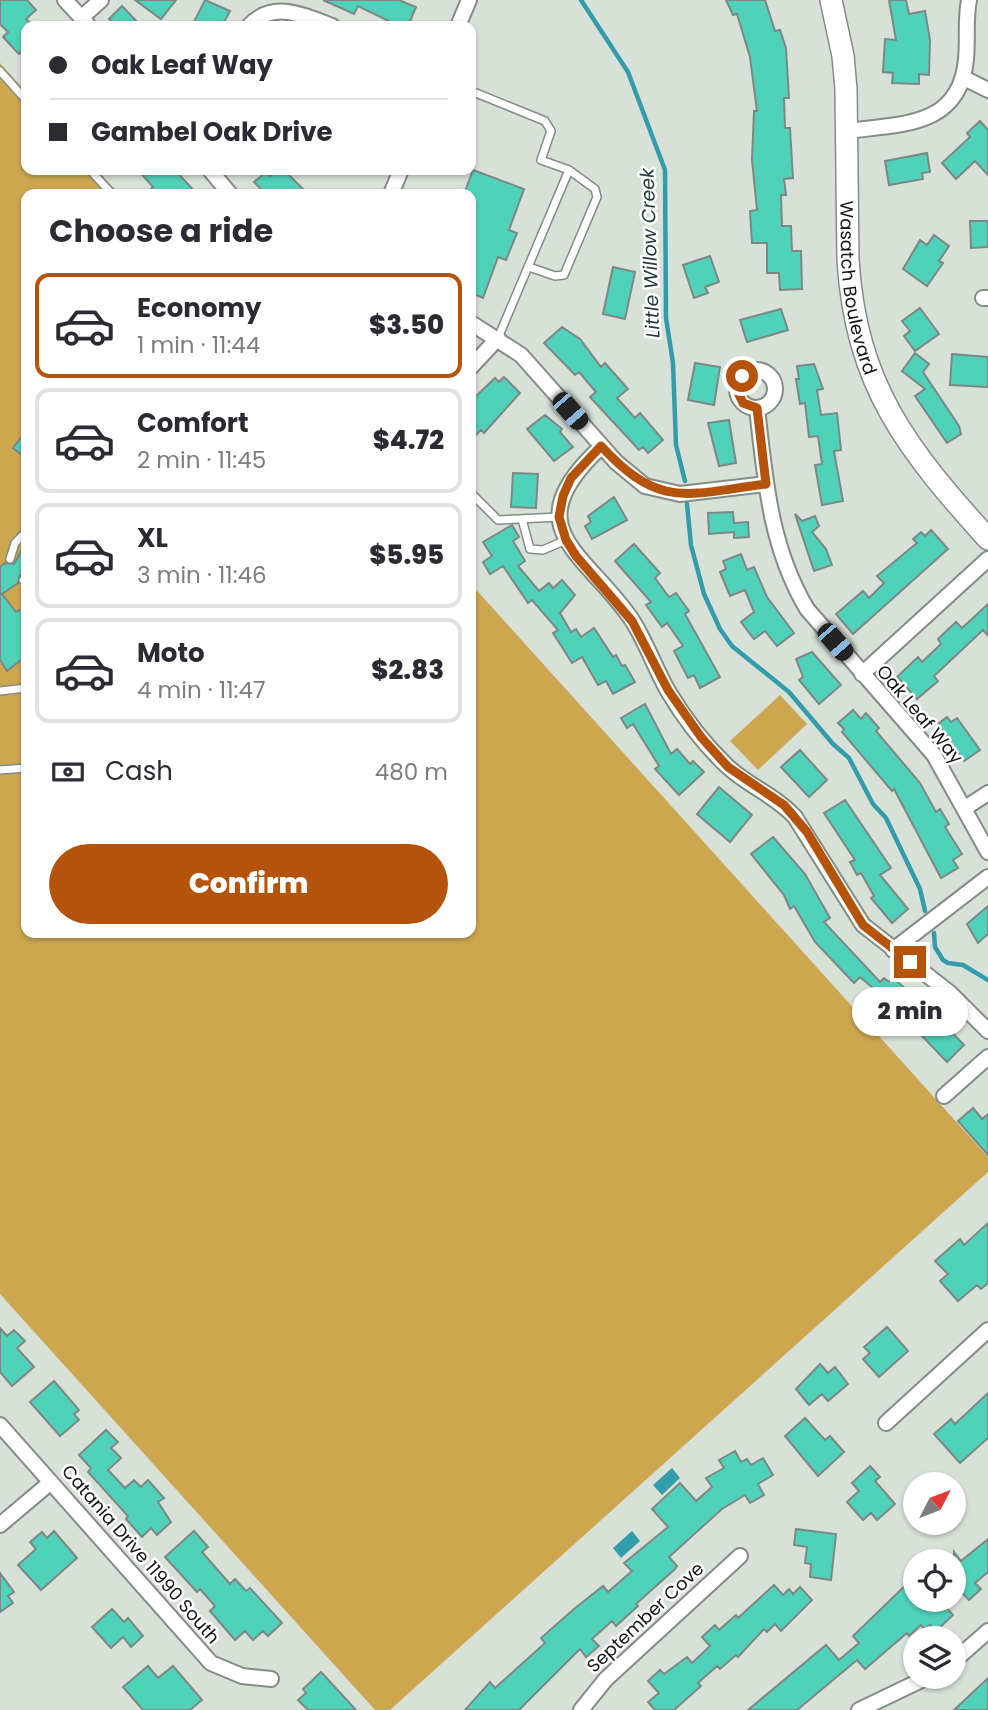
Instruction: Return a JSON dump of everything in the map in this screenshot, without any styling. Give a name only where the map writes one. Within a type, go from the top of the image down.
[{"type":"main road","name":"Wasatch Boulevard","points":[[831,0],[843,56],[850,293],[867,365],[896,426],[916,457],[988,539]]},
{"type":"street","points":[[65,0],[84,21]]},
{"type":"street","points":[[86,21],[101,0]]},
{"type":"street","points":[[460,21],[469,0]]},
{"type":"street","points":[[846,131],[933,116],[947,106],[964,78],[969,0]]},
{"type":"street","points":[[254,21],[263,12],[276,8],[316,21]]},
{"type":"street","points":[[964,78],[988,90]]},
{"type":"street","points":[[214,175],[226,189]]},
{"type":"street","points":[[476,326],[521,355],[601,446],[645,486],[662,492],[692,493],[766,484]]},
{"type":"street","points":[[476,362],[498,338]]},
{"type":"street","name":"Oak Leaf Way","points":[[757,408],[775,538],[791,583],[807,609],[934,755],[988,852]]},
{"type":"street","points":[[601,446],[571,478],[563,496],[559,517],[566,540],[576,556],[632,621],[668,690],[701,737],[728,767],[784,805],[807,832],[852,911],[892,950],[950,993],[988,1031]]},
{"type":"street","points":[[862,674],[988,559]]},
{"type":"street","points":[[965,808],[988,793]]},
{"type":"street","points":[[892,950],[988,877]]},
{"type":"street","points":[[944,1096],[988,1056]]},
{"type":"street","points":[[886,1423],[988,1330]]},
{"type":"street","name":"Catania Drive 11990 South","points":[[0,1425],[211,1663],[242,1676],[271,1679]]},
{"type":"street","points":[[0,1525],[51,1482]]},
{"type":"street","name":"September Cove","points":[[581,1710],[606,1679],[740,1556]]},
{"type":"street","points":[[966,1650],[988,1631]]},
{"type":"street","points":[[859,1710],[903,1689]]},
{"type":"lane","points":[[0,71],[21,94]]},
{"type":"lane","points":[[476,92],[545,121],[551,131],[541,160],[569,170],[596,189],[597,197],[564,275],[555,276],[529,267]]},
{"type":"lane","points":[[498,338],[569,170]]},
{"type":"lane","points":[[95,175],[107,189]]},
{"type":"lane","points":[[476,498],[498,520],[559,517]]},
{"type":"lane","points":[[522,519],[530,549],[543,550],[566,540]]},
{"type":"lane","points":[[10,559],[15,543],[21,538]]},
{"type":"lane","points":[[0,691],[21,689]]},
{"type":"lane","points":[[0,770],[21,768]]},
{"type":"shaded area","points":[[0,63],[21,86],[21,175],[102,175],[114,189],[21,189],[21,938],[476,938],[476,590],[988,1157],[988,1172],[390,1710],[375,1710],[0,1294]]},
{"type":"shaded area","points":[[780,695],[807,724],[758,770],[730,741]]},
{"type":"water","points":[[672,1468],[680,1478],[662,1495],[653,1485]]},
{"type":"water","points":[[632,1531],[640,1541],[621,1558],[613,1548]]},
{"type":"building","points":[[0,0],[27,0],[36,10],[26,19],[28,21],[21,21],[19,54],[3,37],[8,32],[0,24]]},
{"type":"building","points":[[135,0],[176,0],[161,19]]},
{"type":"building","points":[[205,0],[230,11],[225,21],[194,21]]},
{"type":"building","points":[[323,0],[399,0],[416,7],[410,21],[389,21],[358,6],[354,14]]},
{"type":"building","points":[[726,0],[765,0],[775,31],[780,30],[786,48],[789,98],[784,98],[785,128],[790,128],[793,178],[784,179],[786,195],[781,195],[782,226],[791,226],[792,251],[801,251],[802,289],[780,290],[779,273],[767,273],[767,243],[752,243],[750,211],[757,210],[752,160],[754,111],[757,111],[750,57],[737,14],[733,15]]},
{"type":"building","points":[[889,0],[906,0],[909,14],[925,11],[930,40],[929,75],[919,74],[919,84],[892,83],[893,73],[883,72],[885,39],[896,40]]},
{"type":"building","points":[[122,6],[136,21],[111,21],[109,19]]},
{"type":"building","points":[[980,121],[988,130],[988,175],[975,161],[956,179],[942,163],[970,137],[967,133]]},
{"type":"building","points":[[927,153],[930,172],[922,173],[923,179],[889,185],[885,161]]},
{"type":"building","points":[[476,171],[524,189],[509,230],[517,233],[506,260],[498,257],[483,298],[476,295],[476,189],[466,189],[471,175],[476,175]]},
{"type":"building","points":[[142,175],[180,175],[192,189],[151,189],[153,187]]},
{"type":"building","points":[[262,175],[289,175],[303,189],[261,189],[254,182]]},
{"type":"building","points":[[970,221],[988,221],[988,247],[971,248]]},
{"type":"building","points":[[934,235],[949,246],[939,261],[943,263],[927,286],[903,269],[920,240],[927,245]]},
{"type":"building","points":[[710,256],[719,282],[705,287],[708,293],[694,298],[683,265]]},
{"type":"building","points":[[613,267],[635,272],[625,319],[603,314]]},
{"type":"building","points":[[920,308],[939,334],[915,351],[904,336],[910,331],[902,321]]},
{"type":"building","points":[[781,309],[788,330],[747,342],[740,320]]},
{"type":"building","points":[[562,327],[580,339],[601,367],[605,363],[628,389],[617,398],[635,418],[640,413],[663,440],[648,453],[643,447],[639,450],[590,397],[596,392],[579,372],[575,375],[544,343]]},
{"type":"building","points":[[915,353],[929,364],[923,372],[959,426],[961,434],[947,443],[915,396],[925,389],[902,371]]},
{"type":"building","points":[[952,354],[988,357],[988,387],[950,385]]},
{"type":"building","points":[[695,363],[720,367],[714,405],[688,400]]},
{"type":"building","points":[[814,364],[823,389],[817,390],[821,415],[837,413],[841,450],[834,451],[843,501],[822,505],[815,465],[822,464],[818,436],[809,437],[805,403],[800,404],[796,379],[799,379],[797,366]]},
{"type":"building","points":[[504,377],[520,393],[484,433],[481,430],[476,435],[476,396],[495,378],[499,382]]},
{"type":"building","points":[[545,415],[562,429],[560,432],[573,447],[554,461],[527,429]]},
{"type":"building","points":[[729,420],[736,463],[719,466],[708,423]]},
{"type":"building","points":[[21,438],[21,454],[13,448]]},
{"type":"building","points":[[513,473],[538,474],[536,508],[511,507]]},
{"type":"building","points":[[614,497],[627,520],[592,539],[585,526],[591,522],[588,516]]},
{"type":"building","points":[[733,512],[734,523],[748,522],[749,537],[734,538],[734,532],[709,534],[708,513]]},
{"type":"building","points":[[795,514],[802,521],[815,516],[819,526],[812,532],[826,549],[832,565],[814,571]]},
{"type":"building","points":[[512,525],[519,537],[513,541],[525,561],[518,566],[539,591],[549,583],[553,588],[562,580],[575,595],[560,613],[571,632],[576,629],[581,637],[594,628],[613,657],[616,655],[622,666],[625,665],[635,682],[613,694],[606,681],[598,685],[582,657],[572,663],[553,633],[558,630],[532,600],[528,603],[503,566],[490,574],[483,562],[492,556],[483,542]]},
{"type":"building","points":[[931,530],[948,549],[853,634],[836,614],[863,591],[869,598],[884,583],[877,576],[917,543],[913,539],[921,532],[925,536]]},
{"type":"building","points":[[634,544],[660,573],[655,578],[669,597],[676,593],[689,611],[685,614],[720,677],[700,688],[694,675],[688,678],[674,651],[683,646],[667,623],[662,627],[646,605],[651,602],[615,561]]},
{"type":"building","points":[[21,552],[21,575],[18,583],[2,594],[16,612],[21,609],[21,660],[7,671],[0,660],[0,567],[5,563],[14,564]]},
{"type":"building","points":[[741,554],[747,570],[754,567],[767,597],[794,633],[777,646],[765,631],[754,639],[741,622],[754,612],[745,590],[730,596],[720,572],[726,569],[723,561]]},
{"type":"building","points":[[988,604],[988,636],[983,630],[934,676],[938,681],[917,699],[897,677],[918,657],[922,662],[941,644],[938,639],[956,622],[962,628]]},
{"type":"building","points":[[812,652],[841,685],[819,704],[799,680],[803,677],[796,659]]},
{"type":"building","points":[[645,704],[671,754],[677,749],[690,764],[693,761],[704,772],[679,795],[655,769],[659,766],[633,724],[627,728],[621,718]]},
{"type":"building","points":[[853,710],[861,719],[866,713],[879,728],[876,731],[920,783],[936,812],[940,809],[949,824],[945,827],[962,854],[953,860],[958,868],[941,878],[894,789],[892,791],[842,732],[844,729],[838,723]]},
{"type":"building","points":[[947,717],[951,722],[957,718],[980,750],[964,761],[938,724]]},
{"type":"building","points":[[800,750],[827,780],[809,797],[781,767]]},
{"type":"building","points":[[719,787],[752,815],[730,842],[697,814]]},
{"type":"building","points":[[845,800],[891,868],[880,875],[908,909],[892,923],[871,898],[874,896],[861,873],[857,875],[850,862],[855,860],[824,813]]},
{"type":"building","points":[[773,837],[805,874],[830,918],[824,922],[880,982],[884,978],[889,982],[893,978],[907,990],[903,994],[923,1012],[928,1007],[964,1045],[947,1062],[901,1014],[895,1020],[874,1001],[880,994],[860,977],[854,983],[815,942],[794,906],[790,909],[784,895],[751,854]]},
{"type":"building","points":[[988,906],[988,934],[978,943],[967,924]]},
{"type":"building","points":[[973,1108],[982,1119],[988,1114],[988,1155],[958,1121]]},
{"type":"building","points":[[988,1223],[988,1283],[981,1289],[977,1285],[958,1301],[940,1281],[948,1274],[935,1261],[960,1239],[964,1245]]},
{"type":"building","points":[[887,1327],[908,1351],[879,1377],[863,1359],[870,1353],[864,1347]]},
{"type":"building","points":[[0,1328],[7,1336],[14,1330],[25,1341],[17,1348],[34,1367],[12,1386],[0,1372]]},
{"type":"building","points":[[820,1364],[828,1373],[835,1367],[848,1384],[828,1401],[822,1394],[809,1405],[796,1389]]},
{"type":"building","points":[[54,1381],[79,1410],[74,1414],[79,1420],[60,1436],[30,1402]]},
{"type":"building","points":[[988,1393],[988,1438],[960,1463],[934,1434],[951,1419],[955,1424]]},
{"type":"building","points":[[805,1418],[825,1440],[830,1436],[844,1452],[818,1476],[785,1436]]},
{"type":"building","points":[[106,1430],[118,1442],[111,1448],[121,1458],[108,1470],[125,1488],[134,1480],[141,1487],[148,1480],[164,1498],[158,1502],[171,1522],[157,1535],[151,1528],[142,1537],[126,1519],[128,1516],[88,1472],[91,1468],[79,1455]]},
{"type":"building","points":[[735,1451],[741,1462],[747,1459],[751,1465],[763,1458],[773,1475],[758,1484],[764,1495],[750,1503],[745,1495],[722,1509],[669,1557],[677,1566],[636,1604],[638,1606],[616,1626],[612,1621],[592,1639],[599,1646],[586,1657],[580,1649],[519,1710],[465,1710],[490,1682],[495,1688],[545,1643],[541,1638],[574,1609],[603,1586],[608,1592],[632,1571],[624,1563],[668,1527],[652,1509],[680,1483],[696,1501],[712,1487],[706,1478],[724,1468],[719,1460]]},
{"type":"building","points":[[870,1466],[880,1477],[875,1481],[895,1504],[877,1520],[871,1513],[863,1520],[847,1502],[859,1491],[852,1483]]},
{"type":"building","points":[[796,1529],[836,1534],[831,1580],[810,1577],[811,1564],[805,1563],[807,1547],[794,1545]]},
{"type":"building","points":[[54,1531],[77,1558],[41,1590],[18,1565],[36,1549],[30,1542],[42,1532],[47,1538]]},
{"type":"building","points":[[194,1531],[208,1547],[202,1552],[230,1584],[235,1579],[246,1591],[250,1588],[282,1623],[268,1636],[263,1631],[253,1640],[245,1631],[235,1640],[210,1611],[215,1606],[200,1589],[197,1592],[165,1557]]},
{"type":"building","points":[[988,1539],[988,1572],[975,1583],[981,1589],[969,1600],[966,1597],[966,1557]]},
{"type":"building","points":[[0,1573],[14,1592],[8,1596],[13,1603],[0,1612]]},
{"type":"building","points":[[774,1585],[783,1595],[789,1589],[793,1594],[800,1587],[812,1600],[781,1631],[775,1624],[767,1632],[764,1629],[738,1657],[736,1655],[720,1669],[717,1666],[698,1683],[701,1686],[674,1710],[655,1710],[648,1702],[659,1693],[648,1681],[660,1670],[664,1674],[687,1657],[692,1663],[710,1646],[702,1637],[715,1625],[719,1630],[736,1615],[738,1618]]},
{"type":"building","points":[[903,1588],[903,1612],[950,1612],[953,1615],[941,1626],[903,1626],[903,1636],[865,1669],[857,1660],[797,1710],[748,1710],[826,1645],[839,1660],[859,1643],[853,1636]]},
{"type":"building","points":[[112,1609],[124,1622],[128,1618],[143,1636],[131,1647],[123,1637],[111,1648],[92,1627]]},
{"type":"building","points":[[148,1666],[158,1678],[173,1666],[202,1700],[190,1710],[143,1710],[123,1687]]},
{"type":"building","points":[[321,1672],[356,1710],[308,1710],[298,1700],[306,1693],[303,1689]]},
{"type":"building","points":[[988,1678],[988,1710],[954,1710]]},
{"type":"waterway","name":"Little Willow Creek","points":[[581,0],[628,72],[665,170],[666,318],[673,363],[676,445],[685,481]]},
{"type":"waterway","name":"Little Willow Creek","points":[[687,504],[691,545],[704,594],[720,629],[732,646],[789,692],[833,744],[849,758],[873,804],[886,818],[920,889],[925,911]]},
{"type":"waterway","name":"Little Willow Creek","points":[[934,933],[935,947],[943,960],[963,965],[988,980]]},
{"type":"route","points":[[742,376],[737,390],[743,403],[757,408],[766,484],[680,494],[662,492],[645,486],[630,475],[601,446],[571,478],[563,496],[559,517],[561,529],[576,556],[622,606],[643,638],[680,710],[701,737],[728,767],[784,805],[807,832],[852,911],[863,925],[877,939],[910,962]]}]
